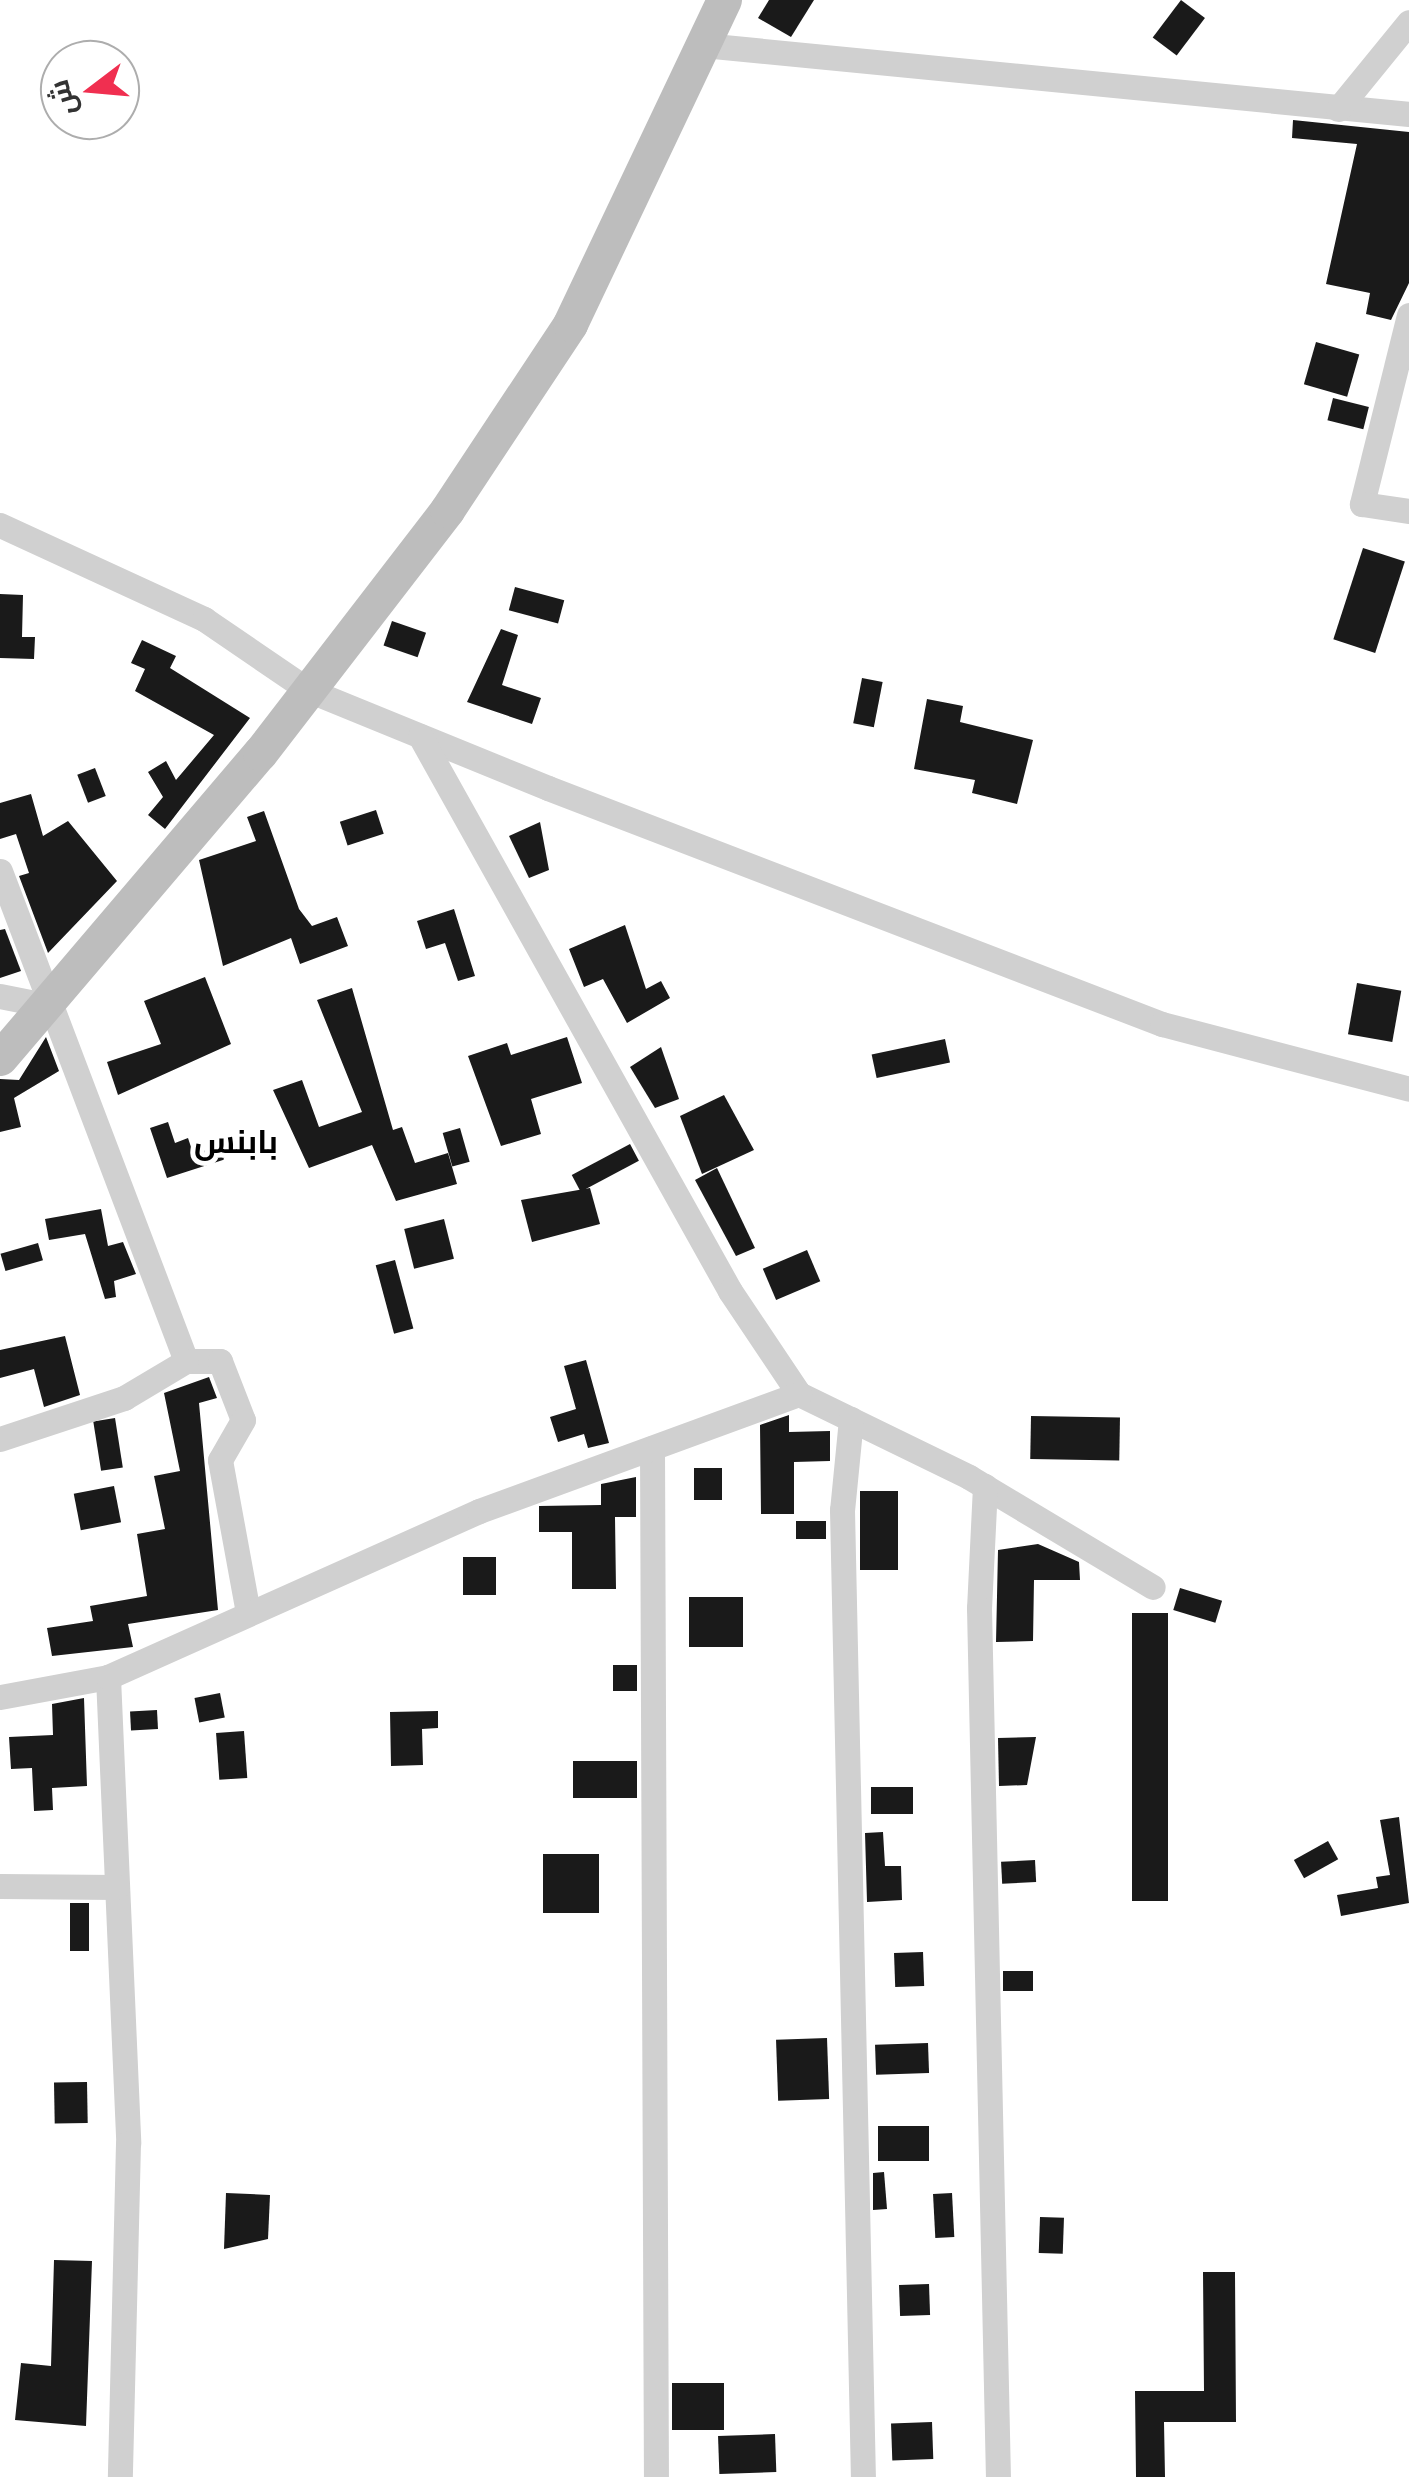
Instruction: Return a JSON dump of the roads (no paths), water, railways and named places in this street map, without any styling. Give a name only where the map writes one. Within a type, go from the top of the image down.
[{"type":"street","points":[[0,1058],[308,690],[446,510],[570,324],[724,0]]},
{"type":"street","points":[[1338,109],[1409,22]]},
{"type":"street","points":[[703,45],[1409,114]]},
{"type":"street","points":[[1409,316],[1362,504],[1409,511]]},
{"type":"street","points":[[0,525],[204,619],[308,690],[420,736],[1162,1024],[1409,1089]]},
{"type":"street","points":[[420,736],[730,1291],[799,1394],[984,1486],[1153,1587]]},
{"type":"street","points":[[0,871],[45,1005],[186,1361]]},
{"type":"street","points":[[0,996],[45,1005]]},
{"type":"street","points":[[0,1439],[124,1398],[186,1361],[220,1361],[243,1420],[220,1460],[248,1613]]},
{"type":"street","points":[[0,1696],[108,1676],[479,1511],[799,1394]]},
{"type":"street","points":[[851,1419],[842,1510],[863,2477]]},
{"type":"street","points":[[652,1448],[656,2477]]},
{"type":"street","points":[[984,1486],[979,1608],[998,2477]]},
{"type":"street","points":[[108,1676],[128,2143],[120,2477]]},
{"type":"street","points":[[0,1886],[117,1887]]},
{"type":"district","name":"بابنس","points":[[236,1142]]}]
